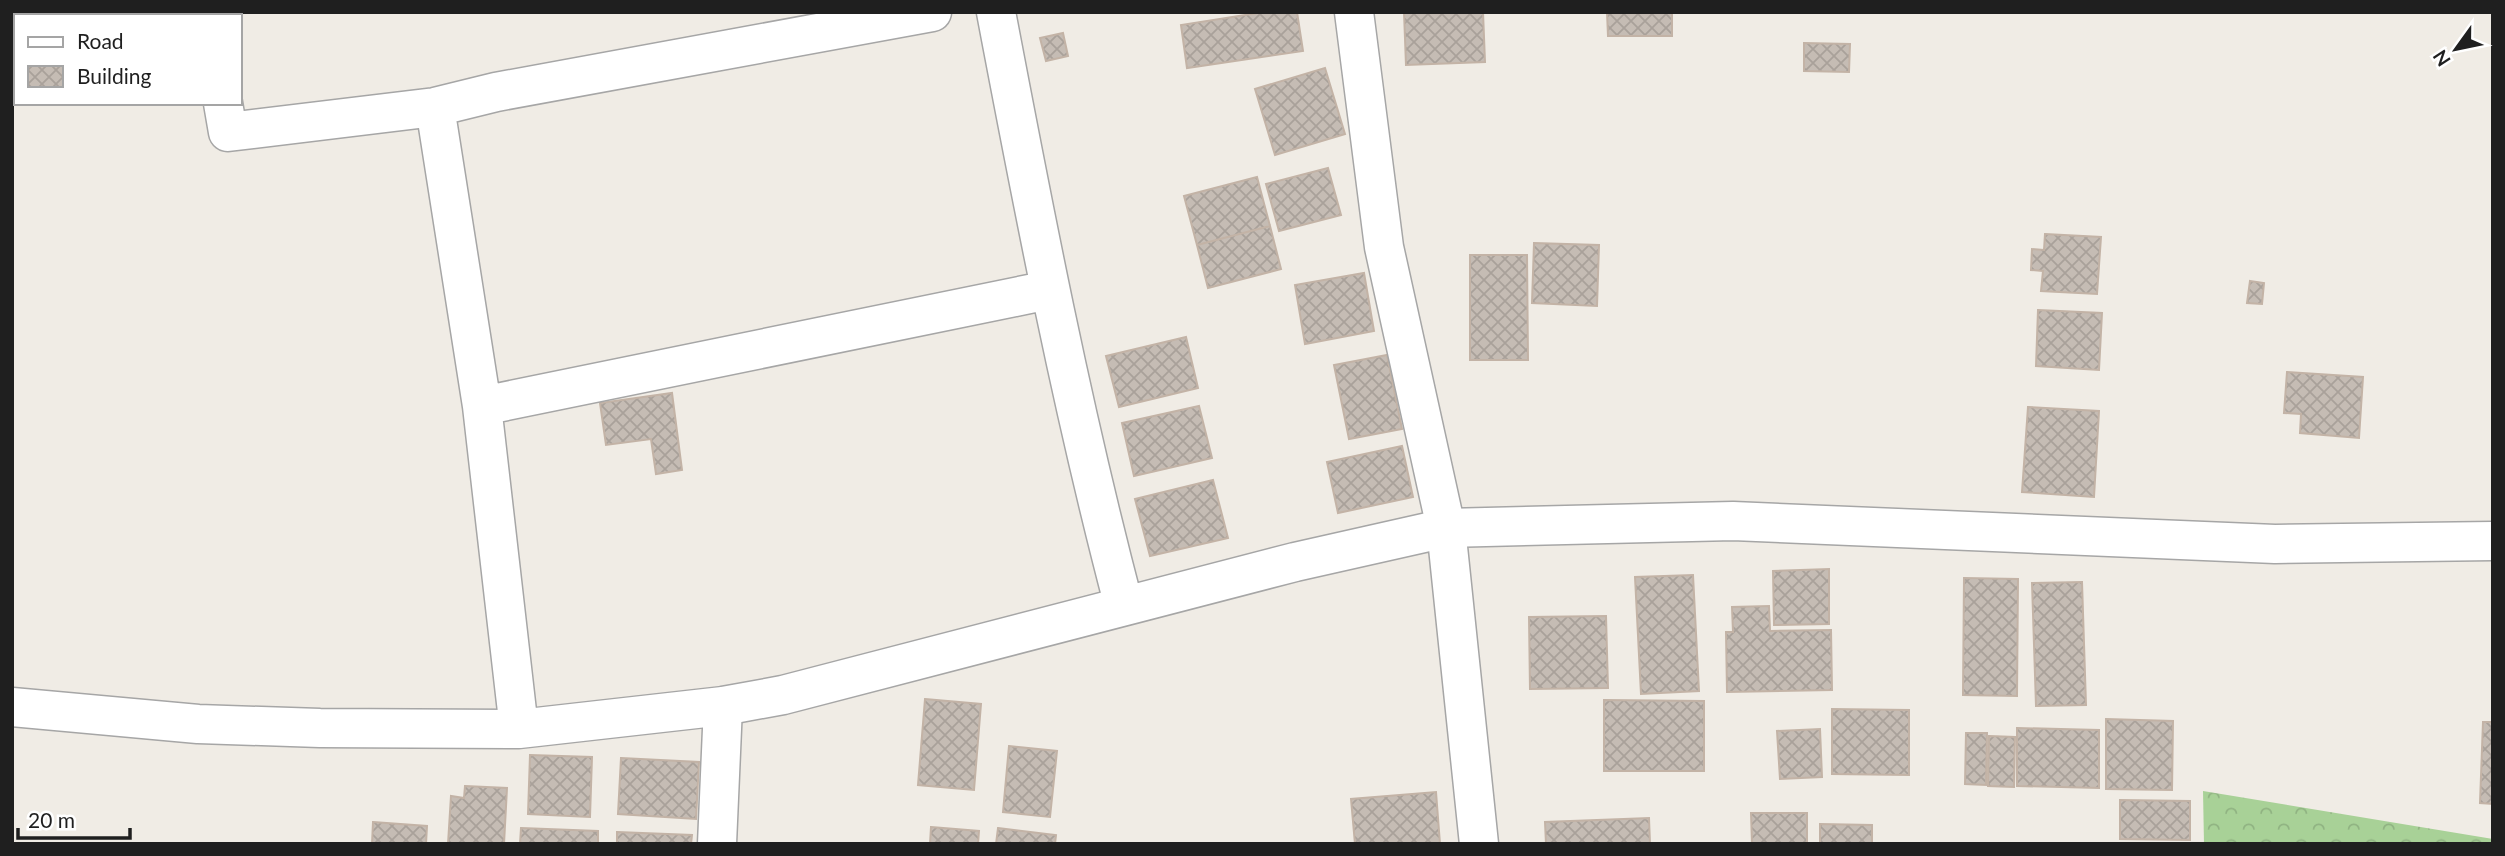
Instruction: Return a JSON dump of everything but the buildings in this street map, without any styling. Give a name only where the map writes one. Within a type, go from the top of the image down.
[{"type":"street","points":[[223,105],[228,132],[435,107],[509,89],[932,12]]},
{"type":"street","points":[[996,12],[1049,290],[1090,477],[1124,606]]},
{"type":"street","points":[[1354,12],[1384,247],[1446,527],[1479,844]]},
{"type":"street","points":[[435,107],[482,406],[519,729]]},
{"type":"street","points":[[482,406],[1049,290]]},
{"type":"street","points":[[12,707],[198,724],[519,729],[723,706],[783,695],[1295,562],[1446,527],[1733,521],[2275,544],[2493,541]]},
{"type":"street","points":[[717,844],[723,706]]},
{"type":"green space","points":[[2203,791],[2493,839],[2493,844],[2204,844]]}]
